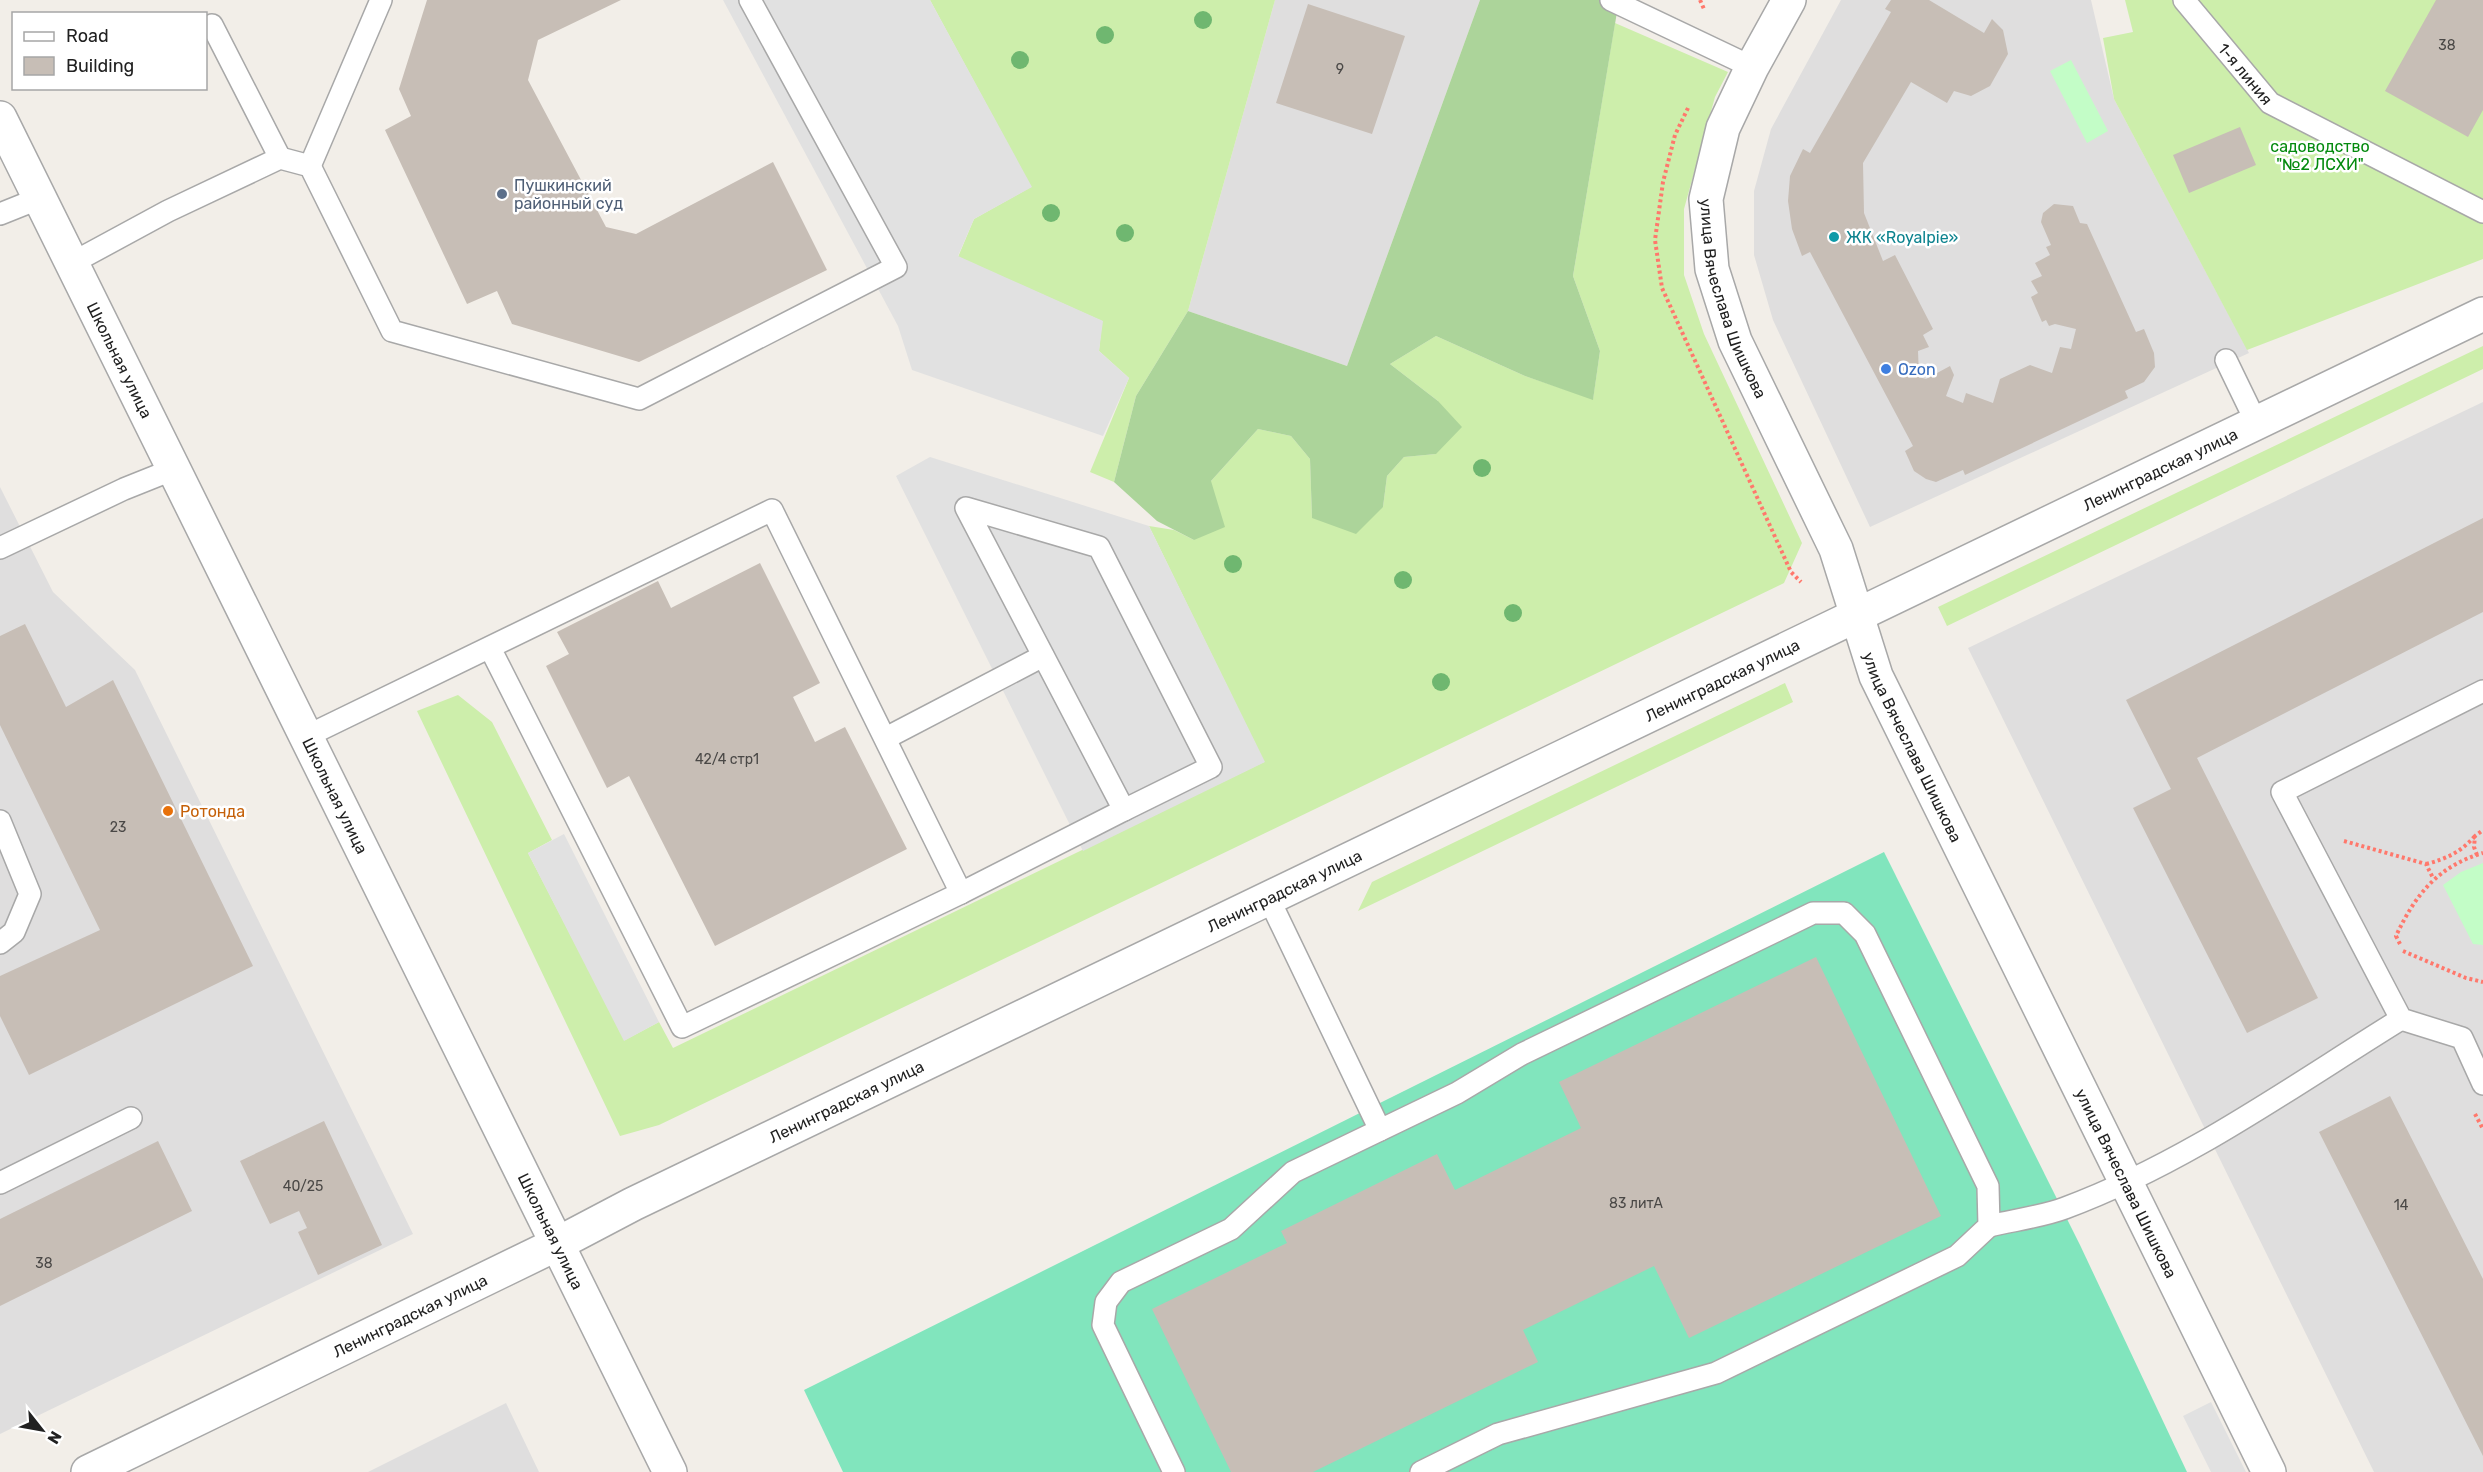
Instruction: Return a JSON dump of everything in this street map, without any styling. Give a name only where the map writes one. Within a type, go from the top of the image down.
[{"type":"street","name":"улица Вячеслава Шишкова","points":[[1789,0],[1752,67],[1723,128],[1706,199],[1712,269],[1735,341],[1832,540],[1859,616],[1876,676],[2269,1472]]},
{"type":"street","name":"Школьная улица","points":[[0,118],[670,1472]]},
{"type":"street","name":"Ленинградская улица","points":[[88,1472],[557,1244],[644,1199],[2483,314]]},
{"type":"lane","points":[[310,166],[381,0]]},
{"type":"lane","points":[[72,263],[168,211],[280,158],[310,166],[392,331],[639,399],[896,267],[750,0]]},
{"type":"lane","points":[[1611,0],[1752,67]]},
{"type":"lane","name":"1-я линия","points":[[2184,0],[2270,103],[2483,212]]},
{"type":"lane","points":[[212,25],[280,158]]},
{"type":"lane","points":[[0,214],[40,198]]},
{"type":"lane","points":[[2226,360],[2257,424]]},
{"type":"lane","points":[[0,548],[124,489],[174,469]]},
{"type":"lane","points":[[490,648],[682,1027],[961,893],[1211,767],[1099,547],[966,508],[1124,810]]},
{"type":"lane","points":[[307,736],[772,510],[961,893]]},
{"type":"lane","points":[[886,738],[1043,656]]},
{"type":"lane","points":[[2483,691],[2282,792],[2402,1019],[2462,1038],[2483,1084]]},
{"type":"lane","points":[[0,821],[30,894],[14,932],[0,943]]},
{"type":"lane","points":[[1269,899],[1380,1130]]},
{"type":"lane","points":[[1174,1472],[1104,1325],[1106,1302],[1121,1282],[1230,1229],[1293,1172],[1457,1093],[1522,1054],[1813,913],[1844,913],[1865,934],[1988,1186],[1989,1226]]},
{"type":"lane","points":[[1421,1472],[1498,1434],[1716,1373],[1958,1256],[1989,1226],[2062,1209],[2127,1183],[2184,1155],[2402,1019]]},
{"type":"lane","points":[[0,1183],[131,1118]]},
{"type":"path","points":[[2293,813],[2349,843],[2426,864],[2459,852],[2483,830]]},
{"type":"path","points":[[2475,836],[2474,847],[2477,855]]},
{"type":"path","points":[[2483,853],[2433,878],[2409,906],[2396,936],[2404,953],[2483,982]]},
{"type":"path","points":[[2426,864],[2433,878]]},
{"type":"path","points":[[2472,1108],[2483,1129]]},
{"type":"shaded area","points":[[723,0],[930,0],[1032,187],[974,219],[958,256],[1103,321],[1099,351],[1129,378],[1103,436],[912,370],[898,326]]},
{"type":"shaded area","points":[[1275,0],[1480,0],[1347,366],[1188,311]]},
{"type":"shaded area","points":[[1841,0],[2091,0],[2114,99],[2249,353],[1870,527],[1773,320],[1754,255],[1754,191],[1771,129]]},
{"type":"shaded area","points":[[2483,402],[2483,1472],[2374,1472],[1968,648]]},
{"type":"shaded area","points":[[930,457],[1149,526],[1265,762],[1083,851],[896,476]]},
{"type":"shaded area","points":[[0,487],[53,592],[135,670],[413,1234],[0,1434]]},
{"type":"shaded area","points":[[564,834],[659,1022],[624,1041],[528,853]]},
{"type":"shaded area","points":[[2211,1402],[2246,1472],[2211,1472],[2183,1416]]},
{"type":"shaded area","points":[[506,1403],[539,1472],[368,1472]]},
{"type":"green space","points":[[930,0],[1275,0],[1188,311],[1136,396],[1114,482],[1090,472],[1129,378],[1099,351],[1102,321],[958,257],[974,219],[1031,187]]},
{"type":"green space","points":[[1480,0],[1619,0],[1573,276],[1600,351],[1593,400],[1525,376],[1436,336],[1390,364],[1438,401],[1462,427],[1436,454],[1404,457],[1387,476],[1383,507],[1356,534],[1312,518],[1310,459],[1291,436],[1258,429],[1211,481],[1225,527],[1194,540],[1157,521],[1114,482],[1136,396],[1188,311],[1347,366]]},
{"type":"green space","name":"садоводство \"№2 ЛСХИ\"","points":[[2125,0],[2483,0],[2483,259],[2247,350],[2114,99],[2103,38],[2133,32]]},
{"type":"green space","points":[[1615,23],[1728,72],[1715,97],[1684,209],[1684,275],[1704,334],[1802,543],[1784,583],[659,1125],[620,1136],[417,711],[458,695],[492,722],[552,840],[528,853],[625,1040],[659,1022],[673,1048],[1264,762],[1149,526],[1174,530],[1194,540],[1211,481],[1258,429],[1291,436],[1310,459],[1312,518],[1383,507],[1387,476],[1404,457],[1436,454],[1438,401],[1390,364],[1436,336],[1525,376],[1593,399],[1600,351],[1573,276]]},
{"type":"green space","points":[[2071,60],[2108,131],[2087,143],[2050,71]]},
{"type":"green space","points":[[2483,346],[2483,369],[1947,626],[1938,607]]},
{"type":"green space","points":[[1785,683],[1793,702],[1358,911],[1372,882]]},
{"type":"green space","points":[[1884,852],[2080,1245],[2187,1472],[843,1472],[804,1390]]},
{"type":"green space","points":[[2483,863],[2483,945],[2473,944],[2443,885],[2461,872]]},
{"type":"building","name":"Пушкинский районный суд","points":[[427,0],[621,0],[538,40],[528,80],[606,227],[636,234],[773,162],[827,270],[639,362],[512,324],[497,291],[467,304],[385,130],[411,116],[399,89]]},
{"type":"building","name":"ЖК «Royalpie»","points":[[1891,0],[1929,0],[1984,33],[1992,19],[2003,30],[2008,54],[1990,86],[1971,96],[1954,91],[1947,103],[1911,82],[1863,163],[1864,213],[1883,261],[1895,255],[1933,329],[1923,335],[1929,347],[1918,351],[1919,377],[1926,379],[1950,366],[1954,375],[1946,396],[1963,403],[1966,393],[1993,403],[2000,379],[2030,365],[2052,373],[2060,347],[2071,349],[2076,329],[2055,324],[2049,326],[2046,320],[2042,322],[2031,297],[2038,293],[2031,281],[2042,276],[2035,263],[2050,255],[2046,247],[2051,245],[2041,222],[2043,213],[2054,204],[2073,206],[2080,223],[2087,224],[2136,332],[2144,329],[2154,353],[2155,367],[2144,382],[2125,391],[2128,398],[1965,475],[1963,470],[1936,482],[1914,471],[1905,451],[1913,446],[1810,252],[1802,256],[1792,229],[1788,201],[1790,176],[1803,149],[1810,153],[1891,12],[1885,9]]},
{"type":"building","points":[[2436,0],[2483,0],[2483,110],[2468,137],[2385,91]]},
{"type":"building","points":[[1308,4],[1405,36],[1372,134],[1276,103]]},
{"type":"building","points":[[2240,127],[2256,165],[2189,193],[2173,155]]},
{"type":"building","points":[[2483,518],[2483,612],[2197,758],[2318,998],[2247,1033],[2133,808],[2171,789],[2126,700]]},
{"type":"building","points":[[760,563],[820,683],[793,697],[815,742],[845,727],[907,849],[715,946],[629,776],[607,788],[546,666],[569,654],[557,632],[658,581],[671,608]]},
{"type":"building","points":[[25,624],[66,707],[113,680],[253,966],[29,1075],[0,1016],[0,976],[100,930],[0,725],[0,636]]},
{"type":"building","points":[[1816,957],[1941,1216],[1689,1338],[1654,1266],[1523,1330],[1538,1362],[1313,1472],[1231,1472],[1152,1309],[1287,1243],[1281,1231],[1437,1154],[1455,1190],[1581,1128],[1559,1082]]},
{"type":"building","points":[[2390,1096],[2483,1279],[2483,1456],[2319,1132]]},
{"type":"building","points":[[324,1121],[382,1245],[318,1275],[298,1232],[307,1228],[299,1211],[270,1224],[240,1161]]},
{"type":"building","points":[[158,1141],[192,1211],[0,1306],[0,1219]]},
{"type":"place","name":"Пушкинский районный суд","points":[[502,194]]},
{"type":"place","name":"ЖК «Royalpie»","points":[[1834,237]]},
{"type":"place","name":"Ozon","points":[[1886,369]]},
{"type":"place","name":"Ротонда","points":[[168,811]]}]
